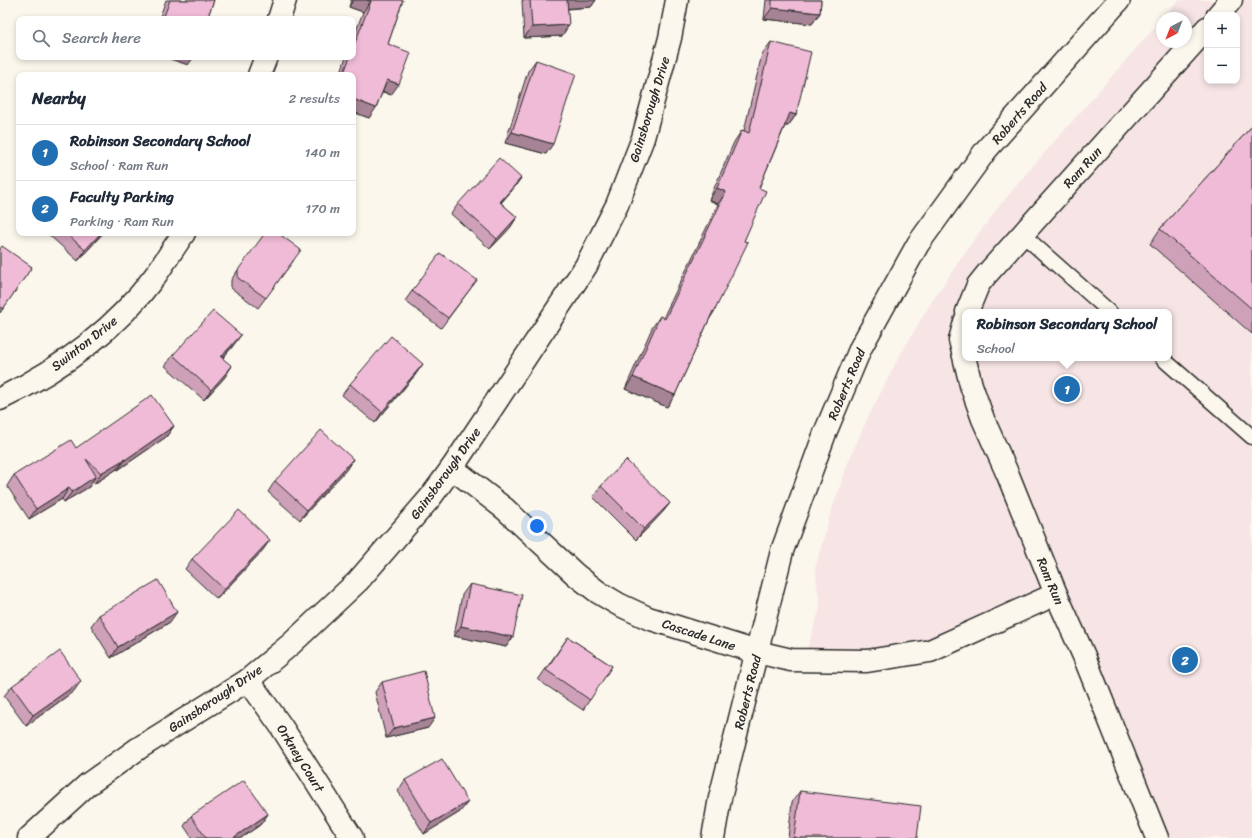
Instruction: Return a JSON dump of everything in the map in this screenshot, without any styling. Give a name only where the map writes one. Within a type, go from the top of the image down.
[{"type":"street","points":[[281,16],[285,0]]},
{"type":"street","name":"Gainsborough Drive","points":[[29,838],[87,785],[139,748],[248,680],[291,644],[358,581],[430,498],[452,468],[586,266],[617,205],[643,138],[670,38],[677,0]]},
{"type":"street","name":"Roberts Road","points":[[714,838],[720,798],[782,551],[825,433],[861,347],[918,244],[986,150],[1119,0]]},
{"type":"street","points":[[1221,12],[1231,0]]},
{"type":"street","name":"Ram Run","points":[[968,309],[978,285],[1204,31]]},
{"type":"street","points":[[261,72],[265,60]]},
{"type":"street","name":"Swinton Drive","points":[[0,399],[22,388],[69,358],[105,330],[137,298],[155,276],[182,236]]},
{"type":"street","name":"Ram Run","points":[[962,333],[960,340],[962,348]]},
{"type":"street","name":"Ram Run","points":[[965,361],[971,385],[983,419],[1008,475],[1056,594],[1084,656],[1157,838]]},
{"type":"street","name":"Cascade Lane","points":[[452,468],[505,509],[576,575],[598,592],[612,600],[648,618],[757,652],[791,660],[867,661],[930,651],[1056,594]]},
{"type":"street","name":"Orkney Court","points":[[248,680],[281,726],[352,838]]},
{"type":"lane","points":[[1022,234],[1107,309]]},
{"type":"lane","points":[[1165,361],[1252,437]]},
{"type":"shaded area","points":[[1179,0],[1252,0],[1252,838],[1148,838],[1055,607],[930,652],[803,662],[820,608],[815,569],[829,518],[848,463],[866,421],[899,357],[927,309],[963,255],[997,209],[1156,26],[1156,48],[1192,48],[1192,12],[1168,12]]},
{"type":"building","points":[[170,0],[214,0],[208,16],[164,16]]},
{"type":"building","points":[[367,0],[403,0],[388,44],[411,53],[399,84],[387,80],[376,108],[356,100],[356,72],[344,72],[349,60],[356,60],[356,40],[371,1]]},
{"type":"building","points":[[530,0],[567,0],[569,25],[532,27]]},
{"type":"building","points":[[772,0],[821,0],[820,13],[772,8]]},
{"type":"building","points":[[771,42],[811,52],[796,115],[790,113],[759,188],[766,191],[744,241],[748,242],[714,312],[713,311],[675,395],[633,377],[660,316],[665,319],[726,192],[717,188],[742,130],[749,133]]},
{"type":"building","points":[[536,60],[576,74],[553,144],[512,132]]},
{"type":"building","points":[[1252,126],[1252,309],[1160,229]]},
{"type":"building","points":[[499,158],[521,178],[500,202],[517,217],[497,239],[458,204]]},
{"type":"building","points":[[69,236],[98,236],[85,250]]},
{"type":"building","points":[[263,236],[282,236],[301,250],[266,298],[238,278],[238,270]]},
{"type":"building","points":[[2,246],[32,267],[3,309],[0,307],[0,249]]},
{"type":"building","points":[[440,253],[477,280],[448,318],[412,291]]},
{"type":"building","points":[[213,311],[241,335],[221,357],[232,366],[211,390],[173,355]]},
{"type":"building","points":[[391,336],[423,364],[382,412],[350,384]]},
{"type":"building","points":[[152,395],[174,426],[125,460],[101,473],[86,459],[96,476],[72,492],[69,488],[36,509],[14,475],[71,440],[76,448]]},
{"type":"building","points":[[321,430],[353,459],[307,510],[275,481]]},
{"type":"building","points":[[626,460],[670,503],[644,529],[601,486]]},
{"type":"building","points":[[239,510],[270,540],[224,589],[192,559]]},
{"type":"building","points":[[158,580],[177,612],[118,647],[99,615]]},
{"type":"building","points":[[470,584],[522,595],[513,637],[461,626]]},
{"type":"building","points":[[568,637],[612,666],[590,700],[546,670]]},
{"type":"building","points":[[60,651],[81,681],[33,715],[12,686]]},
{"type":"building","points":[[424,671],[435,718],[394,728],[382,682]]},
{"type":"building","points":[[442,759],[468,802],[431,823],[405,780]]},
{"type":"building","points":[[244,780],[268,814],[233,838],[206,838],[191,816]]},
{"type":"building","points":[[800,791],[921,806],[917,838],[794,838]]},
{"type":"place","name":"Robinson Secondary School","points":[[1067,389]]},
{"type":"place","name":"Faculty Parking","points":[[1185,660]]}]
